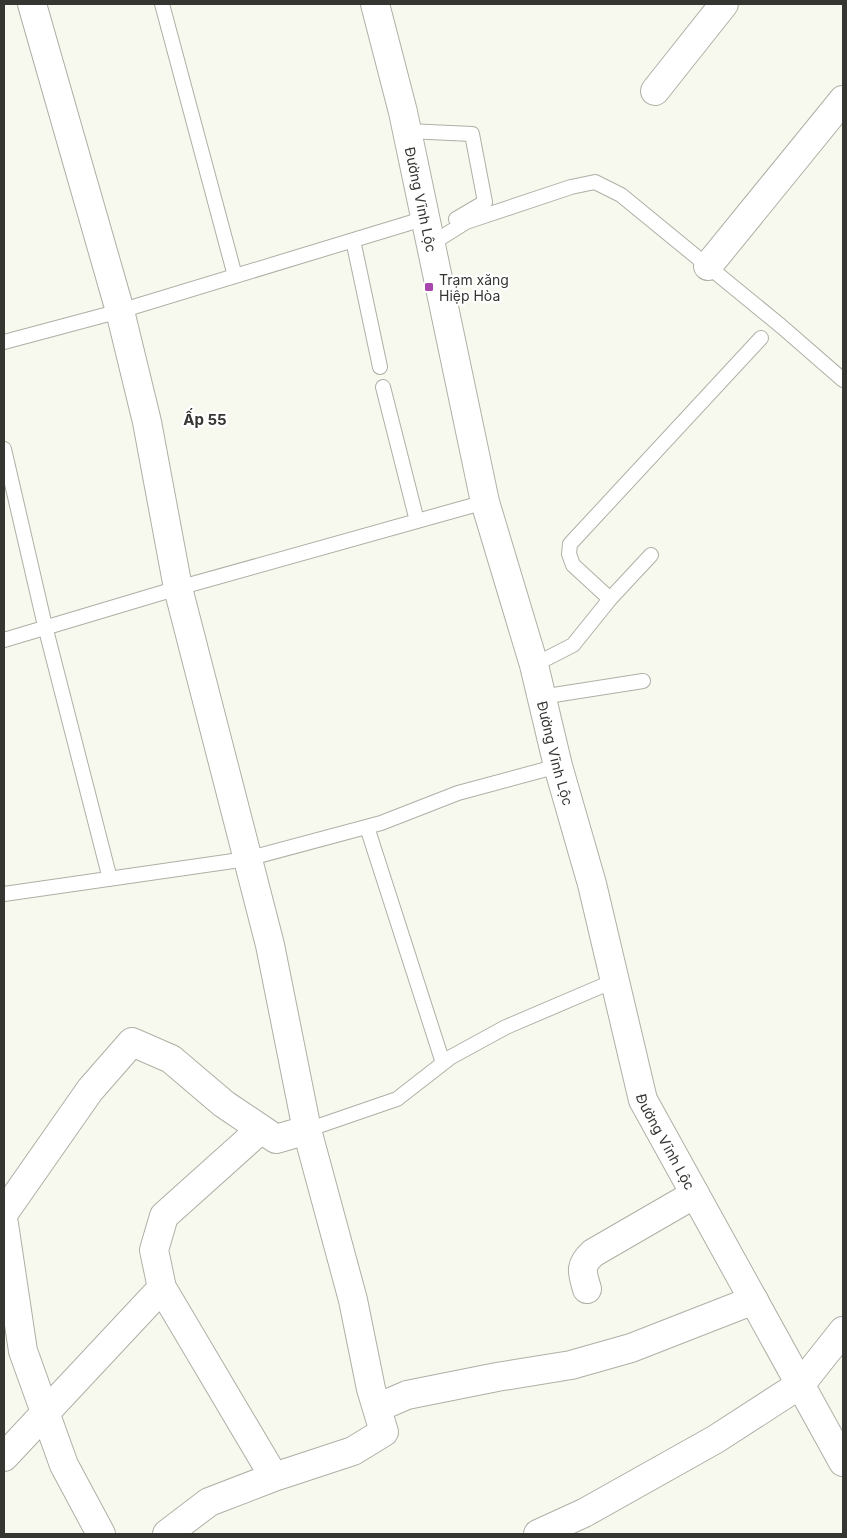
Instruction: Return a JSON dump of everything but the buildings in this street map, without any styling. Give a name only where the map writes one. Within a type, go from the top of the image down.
[{"type":"street","points":[[32,4],[120,311],[147,422],[178,588],[270,945],[307,1130],[353,1300],[371,1389],[384,1432],[353,1450],[209,1502],[167,1534]]},
{"type":"street","name":"Đường Vĩnh Lộc","points":[[375,4],[408,130],[485,502],[534,665],[558,766],[592,884],[643,1100],[843,1462]]},
{"type":"street","points":[[655,91],[724,4]]},
{"type":"street","points":[[708,266],[843,100]]},
{"type":"street","points":[[4,1213],[90,1090],[132,1042],[171,1059],[224,1104],[276,1138],[307,1130]]},
{"type":"street","points":[[261,1129],[164,1216],[154,1250],[162,1288],[274,1477]]},
{"type":"street","points":[[587,1289],[583,1267],[587,1258],[695,1194]]},
{"type":"street","points":[[4,1224],[22,1352],[64,1465],[101,1534]]},
{"type":"street","points":[[4,1457],[162,1288]]},
{"type":"street","points":[[377,1408],[407,1395],[497,1377],[571,1365],[631,1348],[754,1300]]},
{"type":"street","points":[[538,1534],[584,1513],[716,1439],[800,1384],[843,1331]]},
{"type":"lane","points":[[162,4],[235,276]]},
{"type":"lane","points":[[408,130],[472,134],[485,202],[429,232]]},
{"type":"lane","points":[[4,342],[120,311],[352,240],[429,232],[466,222],[571,187],[595,182],[621,195],[843,380]]},
{"type":"lane","points":[[352,240],[380,367]]},
{"type":"lane","points":[[610,599],[573,565],[569,554],[570,544],[761,338]]},
{"type":"lane","points":[[383,387],[417,521]]},
{"type":"lane","points":[[4,449],[45,626],[110,879]]},
{"type":"lane","points":[[4,640],[45,626],[485,502]]},
{"type":"lane","points":[[534,665],[572,645],[610,599],[651,555]]},
{"type":"lane","points":[[541,697],[643,681]]},
{"type":"lane","points":[[4,894],[247,859],[381,823],[458,793],[558,766]]},
{"type":"lane","points":[[367,827],[443,1064]]},
{"type":"lane","points":[[307,1130],[397,1100],[451,1057],[506,1027],[616,980]]},
{"type":"place","name":"Trạm xăng Hiệp Hòa","points":[[429,287]]},
{"type":"district","name":"Ấp 55","points":[[205,419]]}]
